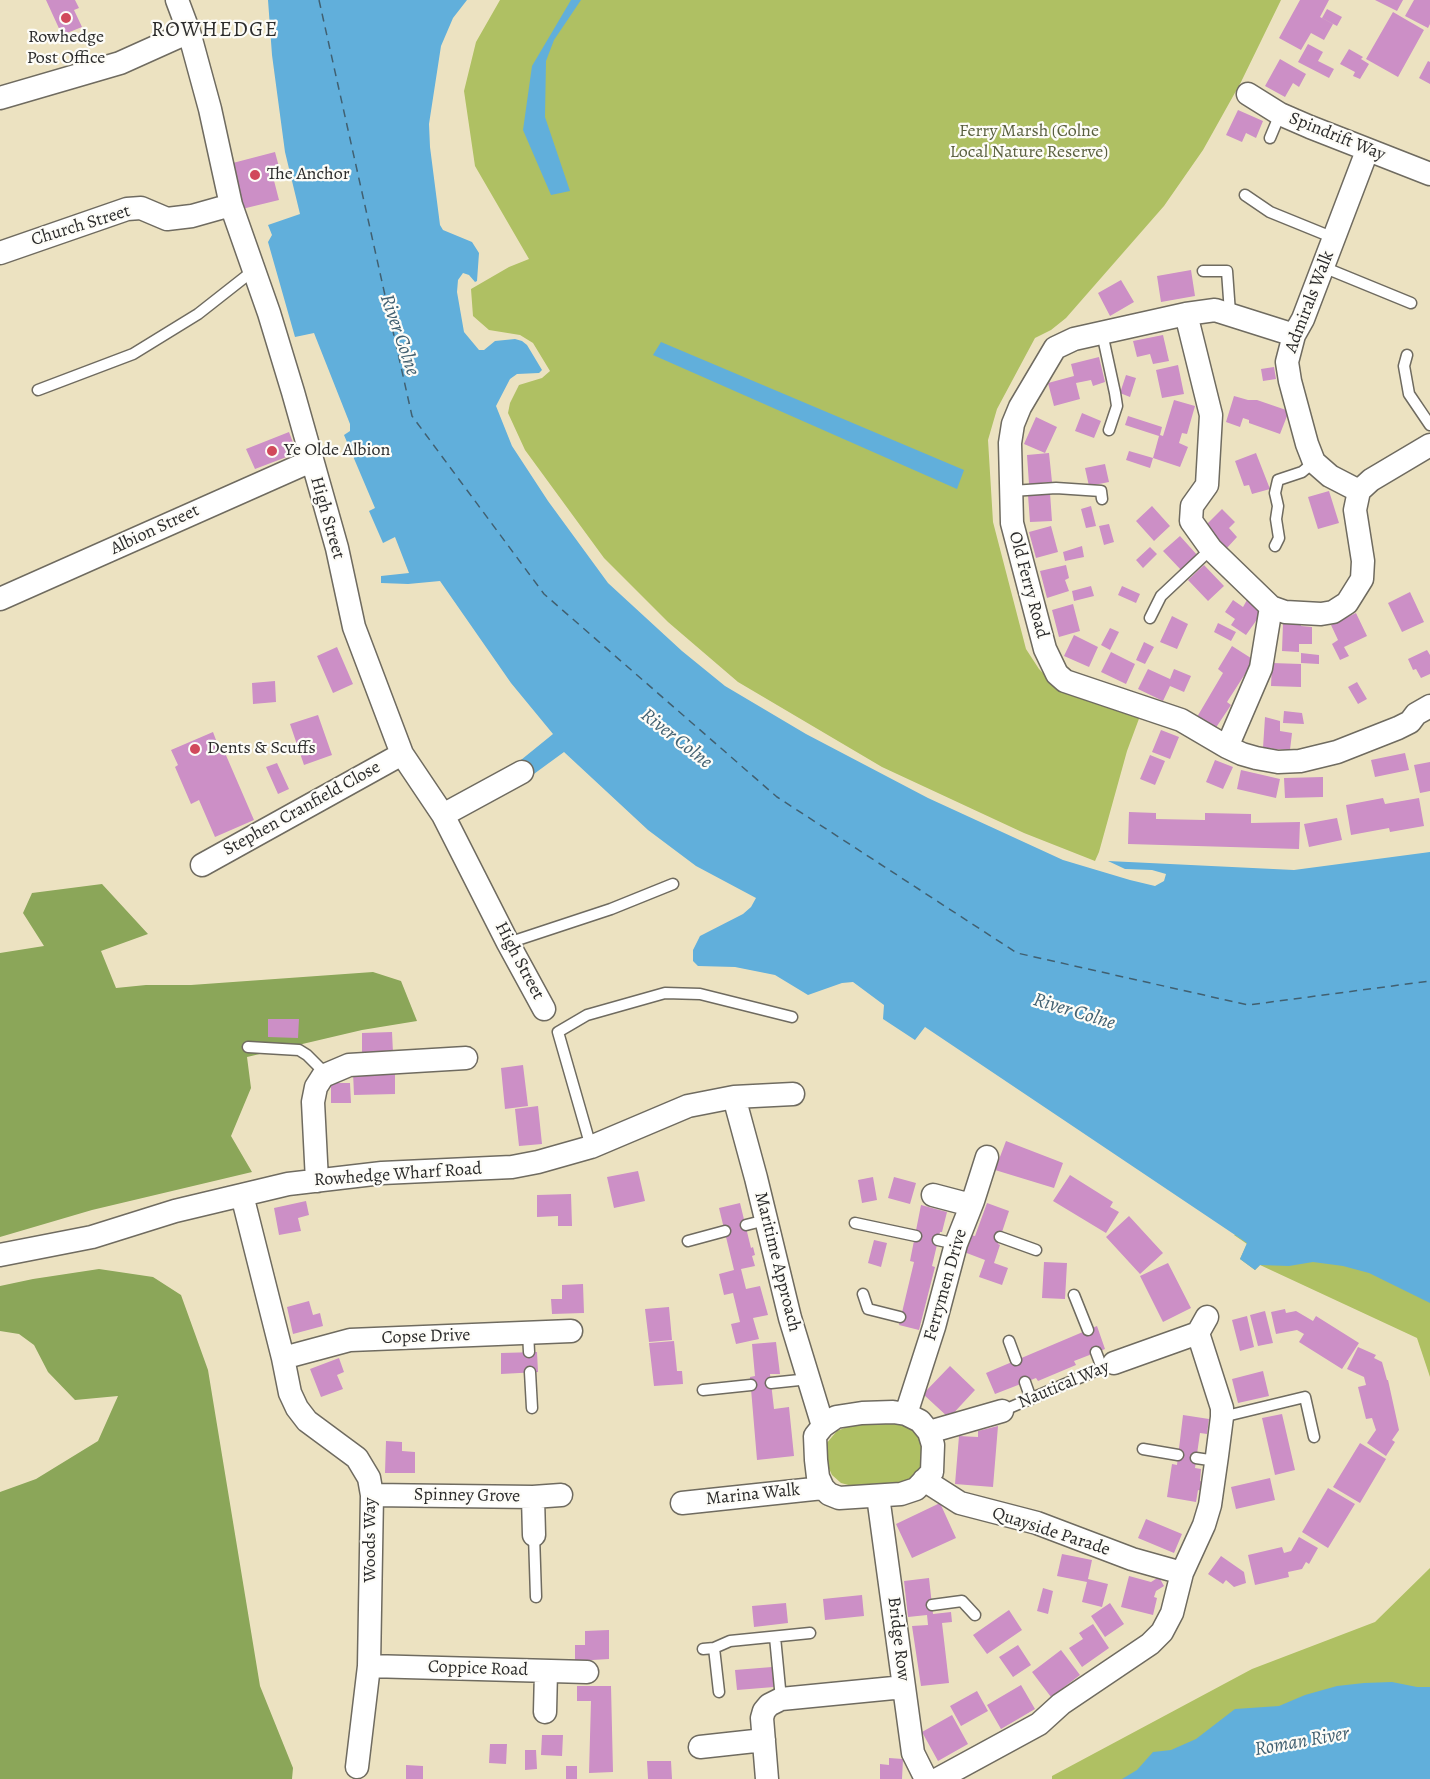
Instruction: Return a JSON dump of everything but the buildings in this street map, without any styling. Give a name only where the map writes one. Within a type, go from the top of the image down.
[{"type":"street","name":"High Street","points":[[177,0],[189,32],[210,109],[231,205],[293,392],[337,548],[354,627],[402,753],[443,815],[544,1009]]},
{"type":"street","points":[[0,98],[120,63],[189,32]]},
{"type":"street","name":"Spindrift Way","points":[[1248,94],[1280,114],[1367,151],[1430,174]]},
{"type":"street","name":"Admirals Walk","points":[[1314,462],[1307,444],[1288,370],[1289,352],[1367,151]]},
{"type":"street","name":"Church Street","points":[[0,253],[127,209],[141,208],[167,219],[192,216],[231,205]]},
{"type":"street","name":"Old Ferry Road","points":[[1294,335],[1215,309],[1074,339],[1055,348],[1033,384],[1013,424],[1010,452],[1012,523],[1045,649],[1057,674],[1065,681],[1181,720],[1227,747],[1256,758],[1278,762],[1320,757],[1337,752],[1398,728],[1410,722],[1416,714],[1430,706]]},
{"type":"street","points":[[1186,314],[1211,415],[1207,485],[1192,507],[1191,521],[1211,549],[1271,607],[1285,612],[1321,614],[1333,612],[1347,603],[1362,579],[1363,561],[1355,510],[1359,491],[1371,480],[1430,445]]},
{"type":"street","name":"Albion Street","points":[[0,599],[311,461]]},
{"type":"street","points":[[1314,462],[1330,476],[1359,491]]},
{"type":"street","points":[[1227,747],[1262,668],[1271,607]]},
{"type":"street","name":"Stephen Cranfield Close","points":[[202,865],[402,753]]},
{"type":"street","points":[[443,815],[522,772]]},
{"type":"street","points":[[317,1181],[313,1102],[316,1087],[326,1074],[349,1065],[466,1058]]},
{"type":"street","name":"Rowhedge Wharf Road","points":[[0,1255],[92,1237],[175,1210],[288,1184],[382,1173],[512,1167],[591,1148],[688,1106],[734,1097],[793,1094]]},
{"type":"street","name":"Maritime Approach","points":[[734,1097],[756,1222],[790,1318],[823,1426],[815,1436],[818,1477],[823,1488]]},
{"type":"street","name":"Ferrymen Drive","points":[[906,1414],[927,1325],[987,1157]]},
{"type":"street","name":"Woods Way","points":[[242,1195],[290,1393],[297,1408],[307,1421],[357,1458],[369,1478],[372,1495],[369,1666],[356,1773]]},
{"type":"street","points":[[933,1195],[961,1228]]},
{"type":"street","name":"Nautical Way","points":[[1104,1361],[1202,1325],[1222,1417]]},
{"type":"street","name":"Copse Drive","points":[[283,1358],[350,1340],[529,1342],[571,1331]]},
{"type":"street","name":"Nautical Way","points":[[929,1432],[1002,1411]]},
{"type":"street","points":[[823,1426],[836,1417],[862,1413],[906,1414],[920,1421],[929,1432],[934,1460],[932,1472],[916,1489],[901,1494],[839,1498],[829,1494],[823,1488]]},
{"type":"street","points":[[938,1779],[1039,1724],[1061,1704],[1149,1644],[1162,1632],[1172,1613],[1182,1573],[1207,1515],[1206,1460],[1222,1417]]},
{"type":"street","name":"Quayside Parade","points":[[924,1480],[960,1503],[1037,1523],[1132,1559],[1182,1573]]},
{"type":"street","name":"Marina Walk","points":[[682,1503],[823,1488]]},
{"type":"street","name":"Spinney Grove","points":[[372,1495],[533,1497],[561,1495]]},
{"type":"street","name":"Bridge Row","points":[[878,1496],[901,1608],[904,1687],[913,1752],[926,1779]]},
{"type":"street","points":[[533,1497],[534,1535]]},
{"type":"street","name":"Coppice Road","points":[[369,1666],[587,1672]]},
{"type":"street","points":[[545,1712],[546,1671]]},
{"type":"street","points":[[767,1779],[764,1711],[769,1705],[780,1699],[904,1687]]},
{"type":"street","points":[[700,1747],[764,1740]]},
{"type":"lane","points":[[1270,138],[1280,114]]},
{"type":"lane","points":[[1245,195],[1270,212],[1334,238]]},
{"type":"lane","points":[[1323,267],[1411,303]]},
{"type":"lane","points":[[38,390],[133,354],[198,314],[254,270]]},
{"type":"lane","points":[[1203,271],[1227,271],[1230,313]]},
{"type":"lane","points":[[1102,333],[1117,406],[1109,430]]},
{"type":"lane","points":[[1407,355],[1404,366],[1409,394],[1430,425]]},
{"type":"lane","points":[[1275,546],[1279,538],[1276,519],[1278,506],[1275,494],[1278,480],[1302,472],[1314,462]]},
{"type":"lane","points":[[1012,491],[1056,488],[1101,491],[1102,499]]},
{"type":"lane","points":[[1150,618],[1165,591],[1211,549]]},
{"type":"lane","points":[[508,943],[611,909],[673,884]]},
{"type":"lane","points":[[591,1148],[558,1032],[587,1015],[665,993],[700,994],[792,1017]]},
{"type":"lane","points":[[248,1047],[299,1050],[308,1055],[326,1074]]},
{"type":"lane","points":[[855,1223],[916,1236]]},
{"type":"lane","points":[[688,1241],[725,1231]]},
{"type":"lane","points":[[1000,1237],[1036,1250]]},
{"type":"lane","points":[[863,1294],[868,1308],[900,1317]]},
{"type":"lane","points":[[1074,1295],[1088,1330]]},
{"type":"lane","points":[[1009,1341],[1016,1360]]},
{"type":"lane","name":"Nautical Way","points":[[1002,1411],[1031,1399],[1104,1361]]},
{"type":"lane","points":[[530,1372],[532,1408]]},
{"type":"lane","points":[[771,1383],[810,1379]]},
{"type":"lane","points":[[1025,1382],[1031,1399]]},
{"type":"lane","points":[[703,1390],[751,1385]]},
{"type":"lane","points":[[1222,1417],[1305,1397],[1314,1437]]},
{"type":"lane","points":[[1143,1449],[1178,1455]]},
{"type":"lane","points":[[534,1535],[536,1597]]},
{"type":"lane","points":[[932,1605],[962,1601],[975,1616]]},
{"type":"lane","points":[[718,1692],[709,1648],[730,1641],[810,1633]]},
{"type":"lane","points":[[775,1637],[780,1699]]},
{"type":"green space","name":"Ferry Marsh (Colne Local Nature Reserve)","points":[[500,0],[1281,0],[1241,82],[1203,150],[1164,206],[1066,318],[1051,330],[1035,338],[997,409],[988,440],[993,522],[1026,649],[1039,669],[1054,684],[1140,716],[1127,751],[1095,861],[1024,833],[882,767],[738,682],[668,622],[604,558],[525,450],[508,413],[510,403],[519,385],[542,378],[550,371],[533,343],[520,335],[489,330],[473,316],[471,289],[509,267],[529,259],[475,166],[464,91],[476,42]]},
{"type":"green space","points":[[102,884],[148,934],[101,951],[116,988],[373,972],[401,981],[417,1021],[362,1030],[247,1057],[251,1088],[231,1136],[252,1172],[92,1210],[0,1237],[0,953],[44,946],[23,913],[32,893]]},
{"type":"green space","points":[[1252,1227],[1430,1229],[1430,1377],[1417,1338],[1260,1265],[1255,1270],[1240,1259],[1247,1244],[1234,1235]]},
{"type":"green space","points":[[99,1269],[153,1277],[181,1295],[208,1370],[260,1686],[293,1768],[292,1779],[0,1779],[0,1492],[36,1479],[98,1441],[118,1396],[75,1400],[48,1372],[34,1345],[19,1334],[0,1331],[0,1286]]},
{"type":"green space","points":[[890,1422],[909,1426],[918,1433],[923,1443],[923,1463],[914,1477],[897,1484],[856,1487],[841,1483],[832,1475],[826,1462],[826,1444],[837,1431],[852,1425]]},
{"type":"green space","points":[[1430,1568],[1430,1729],[1163,1779],[1052,1779],[1052,1776],[1252,1669],[1375,1622]]},
{"type":"water","name":"River Colne","points":[[268,0],[467,0],[453,18],[441,46],[429,124],[440,225],[443,230],[472,242],[479,253],[477,281],[475,282],[469,275],[463,273],[458,280],[457,292],[464,332],[479,350],[484,350],[495,341],[515,339],[527,345],[542,370],[539,373],[517,374],[510,379],[496,406],[512,446],[548,501],[608,583],[682,651],[725,686],[806,734],[928,798],[1063,860],[1155,886],[1164,881],[1166,874],[1152,870],[1125,869],[1108,861],[1294,870],[1430,852],[1430,1303],[1369,1273],[1343,1266],[1313,1262],[1289,1266],[1260,1265],[1255,1270],[1240,1259],[1247,1243],[925,1027],[915,1040],[883,1019],[884,1005],[853,982],[842,983],[808,995],[775,975],[735,967],[698,966],[693,961],[693,950],[700,936],[743,914],[756,898],[696,866],[648,830],[564,752],[527,779],[516,764],[553,734],[511,683],[440,581],[408,584],[381,583],[381,576],[409,573],[395,537],[383,543],[369,511],[375,508],[344,435],[350,431],[350,424],[314,333],[295,337],[268,242],[272,235],[268,225],[300,214],[285,152],[272,55]]},
{"type":"water","points":[[571,0],[581,0],[554,40],[546,61],[545,117],[570,191],[551,195],[523,130],[532,66]]},
{"type":"water","points":[[661,342],[964,470],[957,489],[653,355]]},
{"type":"water","name":"Roman River","points":[[1392,1682],[1430,1687],[1430,1779],[1122,1779],[1137,1770],[1153,1752],[1171,1750],[1196,1739],[1235,1709],[1279,1706],[1305,1695],[1337,1686]]},
{"type":"ferry route","points":[[319,0],[412,416],[544,594],[777,797],[1017,953],[1248,1005],[1430,981]]},
{"type":"place","name":"Rowhedge Post Office","points":[[66,18]]},
{"type":"place","name":"The Anchor","points":[[255,175]]},
{"type":"place","name":"Ye Olde Albion","points":[[272,451]]},
{"type":"place","name":"Dents & Scuffs","points":[[195,749]]},
{"type":"district","name":"ROWHEDGE","points":[[215,31]]}]
